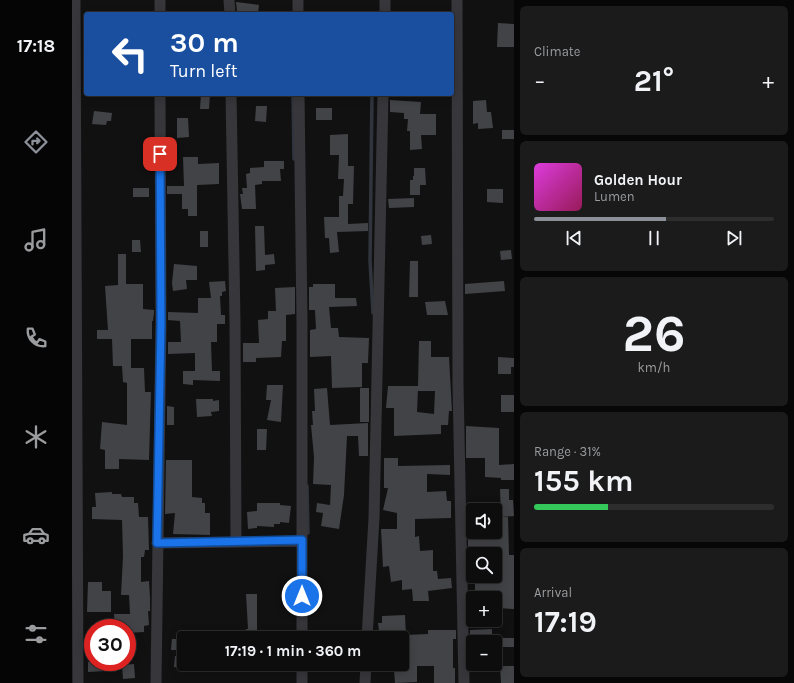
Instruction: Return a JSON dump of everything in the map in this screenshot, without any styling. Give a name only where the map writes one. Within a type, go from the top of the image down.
[{"type":"street","points":[[75,0],[78,683]]},
{"type":"street","points":[[160,0],[160,12]]},
{"type":"street","points":[[229,0],[230,12]]},
{"type":"street","points":[[298,0],[298,12]]},
{"type":"street","points":[[385,0],[385,12]]},
{"type":"street","points":[[457,0],[458,384],[464,683]]},
{"type":"street","points":[[156,683],[161,323],[160,96]]},
{"type":"street","points":[[231,96],[235,321],[236,542]]},
{"type":"street","points":[[300,96],[302,631]]},
{"type":"street","points":[[367,631],[374,518],[383,96]]},
{"type":"street","points":[[157,543],[302,540]]},
{"type":"street","points":[[302,671],[302,683]]},
{"type":"street","points":[[365,683],[366,671]]},
{"type":"building","points":[[236,2],[259,5],[258,12],[237,11]]},
{"type":"building","points":[[498,23],[514,24],[514,47],[497,47]]},
{"type":"building","points":[[201,96],[210,96],[209,109],[200,109]]},
{"type":"building","points":[[390,100],[421,102],[420,114],[436,114],[436,135],[421,135],[422,149],[410,150],[410,131],[407,131],[408,119],[404,119],[404,113],[390,112]]},
{"type":"building","points":[[486,100],[487,112],[491,112],[493,128],[478,129],[478,123],[473,124],[473,101]]},
{"type":"building","points":[[256,106],[267,106],[266,122],[255,121]]},
{"type":"building","points":[[316,108],[332,108],[332,120],[316,120]]},
{"type":"building","points":[[94,111],[112,113],[111,121],[107,121],[106,125],[92,124]]},
{"type":"building","points":[[177,118],[188,118],[189,137],[177,138]]},
{"type":"building","points":[[502,130],[514,130],[514,139],[502,139]]},
{"type":"building","points":[[348,134],[348,166],[354,166],[353,204],[348,204],[348,224],[368,223],[368,231],[337,232],[339,252],[330,253],[329,238],[325,238],[324,217],[339,217],[339,196],[343,196],[344,179],[338,179],[339,155],[330,155],[330,135]]},
{"type":"building","points":[[183,157],[198,157],[198,164],[219,163],[219,184],[197,185],[197,216],[188,216],[188,209],[182,209],[182,194],[167,194],[167,186],[184,186]]},
{"type":"building","points":[[264,161],[284,161],[284,169],[280,169],[281,181],[262,181],[262,184],[255,185],[256,209],[242,209],[240,194],[243,194],[242,188],[247,188],[246,174],[250,173],[250,168],[264,167]]},
{"type":"building","points":[[414,168],[425,168],[426,185],[420,185],[420,195],[410,195],[410,180],[413,180]]},
{"type":"building","points":[[133,188],[149,188],[149,197],[133,197]]},
{"type":"building","points":[[487,189],[503,189],[503,203],[487,202]]},
{"type":"building","points":[[414,198],[414,207],[389,208],[388,199]]},
{"type":"building","points":[[255,226],[264,226],[265,255],[274,254],[275,264],[265,265],[265,270],[256,271]]},
{"type":"building","points":[[200,231],[208,231],[208,247],[200,247]]},
{"type":"building","points":[[431,235],[432,244],[422,245],[421,236]]},
{"type":"building","points":[[132,240],[140,240],[141,252],[132,252]]},
{"type":"building","points":[[511,250],[512,259],[501,260],[500,251]]},
{"type":"building","points":[[118,254],[126,254],[126,284],[143,284],[143,309],[154,310],[152,321],[152,339],[131,339],[131,368],[144,368],[145,392],[151,392],[149,460],[119,459],[119,469],[105,469],[105,450],[100,449],[102,422],[127,425],[127,383],[123,382],[122,366],[113,366],[112,339],[97,339],[97,330],[108,330],[105,286],[118,285]]},
{"type":"building","points":[[410,261],[418,261],[418,297],[409,297]]},
{"type":"building","points":[[174,264],[197,266],[197,280],[186,280],[187,289],[173,291],[172,283]]},
{"type":"building","points":[[225,281],[226,291],[222,292],[222,296],[220,296],[221,315],[225,315],[225,324],[217,324],[217,342],[211,342],[212,371],[220,371],[220,381],[193,380],[193,385],[183,384],[183,371],[195,371],[195,353],[168,354],[168,342],[181,342],[180,321],[168,320],[168,312],[198,313],[198,298],[211,298],[209,282]]},
{"type":"building","points":[[504,281],[505,291],[465,294],[465,284]]},
{"type":"building","points":[[313,284],[335,284],[335,298],[356,298],[357,306],[329,307],[331,328],[338,328],[339,337],[369,338],[368,363],[362,363],[362,387],[332,388],[331,356],[310,357],[310,330],[316,329],[315,310],[309,310],[309,287],[313,287]]},
{"type":"building","points":[[295,287],[295,314],[286,315],[286,341],[282,341],[281,357],[256,358],[256,362],[243,362],[243,343],[259,343],[258,320],[268,319],[268,311],[276,311],[275,288]]},
{"type":"building","points":[[445,301],[448,315],[427,315],[425,302]]},
{"type":"building","points":[[419,341],[431,341],[431,357],[449,357],[452,411],[449,411],[448,425],[441,425],[441,434],[394,436],[394,408],[386,408],[388,386],[418,386]],"holes":[[[418,389],[418,391],[435,391],[434,414],[417,412]]]},
{"type":"building","points":[[498,357],[514,358],[514,367],[511,367],[511,374],[498,374]]},
{"type":"building","points":[[267,385],[283,385],[281,422],[267,420],[271,400],[266,400]]},
{"type":"building","points":[[327,388],[330,425],[368,423],[368,456],[359,456],[358,436],[347,436],[344,495],[339,529],[321,526],[323,513],[316,512],[317,503],[330,505],[331,485],[313,484],[314,457],[311,425],[313,425],[312,411],[315,411],[314,389]]},
{"type":"building","points":[[360,388],[369,388],[369,422],[360,422]]},
{"type":"building","points":[[501,395],[514,395],[514,412],[501,412]]},
{"type":"building","points":[[196,399],[213,399],[213,401],[219,400],[219,411],[211,412],[212,416],[197,417]]},
{"type":"building","points":[[167,406],[174,407],[174,425],[167,425]]},
{"type":"building","points":[[466,426],[499,428],[499,465],[514,464],[514,480],[501,480],[501,478],[485,477],[485,458],[466,458]]},
{"type":"building","points":[[257,429],[267,429],[266,450],[257,450]]},
{"type":"building","points":[[384,458],[398,458],[398,466],[450,465],[450,475],[427,474],[427,492],[446,491],[447,501],[451,501],[451,518],[415,519],[415,537],[419,536],[420,551],[433,550],[433,571],[437,571],[438,579],[451,578],[452,588],[428,591],[429,601],[413,601],[412,589],[402,590],[402,580],[391,582],[389,566],[383,567],[381,529],[397,529],[397,513],[383,510],[388,488],[384,488]]},
{"type":"building","points":[[166,460],[192,460],[192,497],[202,498],[202,503],[205,503],[205,513],[210,513],[210,535],[173,534],[175,513],[165,514]]},
{"type":"building","points":[[500,489],[509,489],[509,500],[513,500],[514,516],[502,517],[502,503],[500,503]]},
{"type":"building","points":[[112,492],[112,494],[121,494],[122,497],[134,497],[134,503],[138,503],[139,517],[148,517],[149,550],[145,550],[144,557],[141,557],[141,582],[149,581],[150,598],[150,611],[148,611],[149,625],[144,626],[144,632],[136,632],[136,619],[114,619],[114,614],[130,614],[129,595],[121,595],[123,556],[122,520],[92,519],[92,507],[96,507],[95,493]]},
{"type":"building","points":[[257,503],[280,503],[280,505],[291,506],[289,523],[280,522],[280,524],[274,524],[274,527],[257,526],[257,528],[248,529],[247,512],[257,511]]},
{"type":"building","points":[[502,517],[508,517],[509,555],[514,555],[514,609],[502,608],[502,591],[475,591],[475,583],[502,583],[502,547],[468,547],[468,539],[502,539]]},
{"type":"building","points":[[88,582],[102,582],[102,591],[111,591],[111,612],[87,612]]},
{"type":"building","points":[[246,594],[257,594],[257,631],[246,631],[246,629],[248,629]]},
{"type":"building","points":[[405,615],[406,631],[379,631],[378,623],[382,623],[382,616]]},
{"type":"building","points":[[492,629],[492,635],[470,635],[470,630]]},
{"type":"building","points":[[428,630],[456,630],[456,639],[453,639],[453,668],[455,668],[455,683],[434,683],[434,666],[417,666],[417,682],[395,683],[394,671],[409,671],[409,635],[428,634]]},
{"type":"building","points":[[502,638],[514,638],[514,647],[502,647]]},
{"type":"building","points":[[172,639],[177,639],[177,650],[171,650]]},
{"type":"building","points":[[175,656],[177,656],[177,667],[174,667]]},
{"type":"building","points":[[502,666],[514,666],[514,683],[501,683],[500,671],[502,671]]},
{"type":"building","points":[[122,671],[134,671],[135,678],[123,679]]},
{"type":"waterway","points":[[293,96],[294,159]]},
{"type":"waterway","points":[[372,96],[370,261],[373,313]]},
{"type":"waterway","points":[[307,486],[308,533]]},
{"type":"route","points":[[160,154],[161,323],[157,543],[302,540],[302,596]]}]
